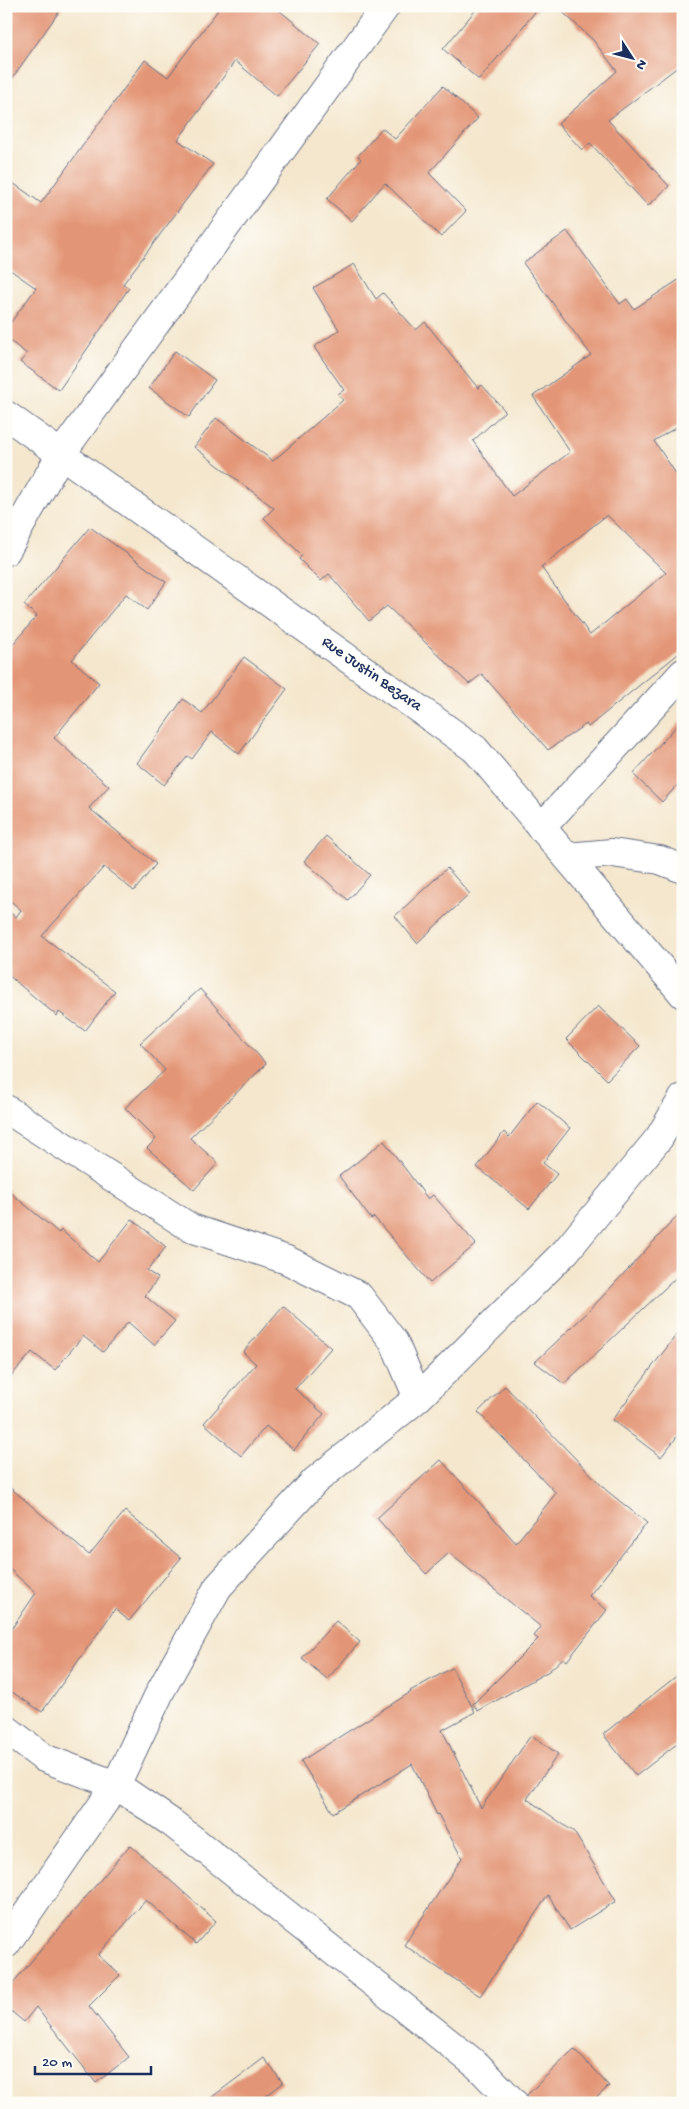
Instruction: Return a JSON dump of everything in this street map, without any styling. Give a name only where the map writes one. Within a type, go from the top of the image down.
[{"type":"street","points":[[6,551],[61,454],[386,6]]},
{"type":"street","name":"Rue Justin Bezara","points":[[6,415],[475,749],[683,994]]},
{"type":"street","points":[[541,828],[683,673]]},
{"type":"street","points":[[567,857],[612,853],[660,860],[683,869]]},
{"type":"street","points":[[6,1944],[116,1785],[161,1690],[218,1587],[315,1481],[418,1398],[566,1251],[659,1138],[683,1098]]},
{"type":"street","points":[[8,1113],[191,1228],[287,1260],[359,1296],[394,1342],[418,1398]]},
{"type":"street","points":[[6,1729],[44,1758],[116,1785],[172,1823],[478,2066],[514,2103]]},
{"type":"building","points":[[6,6],[63,6],[6,87]]},
{"type":"building","points":[[221,6],[274,6],[320,44],[277,96],[235,61],[178,140],[213,164],[123,284],[129,288],[59,390],[20,362],[27,354],[6,338],[6,329],[36,288],[6,267],[6,178],[41,203],[145,60],[168,77]]},
{"type":"building","points":[[479,6],[540,6],[479,80],[443,49]]},
{"type":"building","points":[[556,6],[683,6],[683,63],[608,120],[669,186],[648,206],[590,143],[582,150],[558,124],[617,71],[593,40]]},
{"type":"building","points":[[443,86],[478,118],[429,173],[466,211],[441,237],[385,183],[352,221],[327,199],[361,159],[358,156],[382,128],[395,139]]},
{"type":"building","points":[[567,231],[620,304],[627,299],[634,309],[683,277],[683,423],[654,441],[683,484],[683,650],[588,727],[586,724],[548,750],[482,674],[469,684],[387,606],[369,621],[329,574],[321,581],[299,559],[302,555],[264,518],[274,508],[194,447],[216,418],[273,461],[343,400],[338,394],[344,390],[314,347],[339,330],[313,288],[354,264],[376,299],[383,293],[416,330],[425,322],[478,388],[482,385],[505,411],[473,441],[512,496],[570,452],[533,396],[591,355],[523,263]],"holes":[[[607,515],[666,573],[590,635],[541,567]]]},
{"type":"building","points":[[175,351],[215,380],[189,417],[149,388]]},
{"type":"building","points":[[90,527],[166,582],[147,610],[126,594],[72,660],[99,683],[54,738],[109,786],[89,808],[156,864],[134,891],[104,867],[42,936],[115,991],[85,1031],[59,1012],[57,1016],[8,975],[6,976],[6,910],[16,917],[21,910],[6,897],[6,652],[37,616],[24,605]]},
{"type":"building","points":[[244,657],[287,689],[239,754],[212,732],[192,759],[188,756],[164,785],[137,763],[183,699],[202,713]]},
{"type":"building","points":[[683,719],[683,779],[662,802],[633,774]]},
{"type":"building","points":[[326,836],[370,875],[348,900],[304,861]]},
{"type":"building","points":[[447,868],[470,894],[417,943],[395,916]]},
{"type":"building","points":[[200,989],[266,1064],[190,1138],[218,1163],[194,1190],[147,1148],[156,1139],[125,1108],[165,1070],[140,1043]]},
{"type":"building","points":[[598,1006],[640,1046],[607,1080],[566,1039]]},
{"type":"building","points":[[537,1101],[570,1128],[543,1163],[557,1174],[529,1209],[477,1167],[504,1132],[509,1137]]},
{"type":"building","points":[[384,1141],[428,1199],[433,1195],[476,1244],[430,1283],[374,1217],[371,1219],[339,1176]]},
{"type":"building","points":[[6,1189],[59,1233],[61,1230],[98,1262],[132,1219],[166,1247],[147,1271],[158,1278],[145,1296],[175,1321],[154,1345],[128,1322],[103,1352],[83,1336],[55,1370],[32,1352],[6,1382]]},
{"type":"building","points":[[683,1210],[683,1271],[564,1384],[535,1362],[588,1312]]},
{"type":"building","points":[[283,1306],[331,1348],[295,1389],[324,1414],[294,1450],[266,1426],[241,1456],[204,1423],[256,1364],[243,1352]]},
{"type":"building","points":[[683,1326],[683,1429],[661,1457],[612,1420]]},
{"type":"building","points":[[505,1386],[606,1490],[647,1523],[589,1596],[607,1610],[567,1661],[563,1658],[549,1671],[478,1711],[473,1704],[538,1639],[534,1636],[541,1627],[449,1553],[426,1574],[377,1518],[441,1460],[516,1543],[556,1493],[478,1412]]},
{"type":"building","points":[[6,1484],[89,1555],[125,1511],[181,1558],[129,1621],[115,1609],[42,1712],[6,1688],[6,1637],[36,1593],[6,1566]]},
{"type":"building","points":[[336,1621],[360,1642],[327,1679],[302,1658]]},
{"type":"building","points":[[452,1668],[475,1712],[442,1730],[481,1808],[531,1735],[558,1754],[527,1799],[574,1832],[616,1901],[570,1930],[548,1895],[480,1996],[404,1945],[462,1858],[437,1815],[412,1764],[333,1813],[301,1761],[410,1691]]},
{"type":"building","points":[[683,1671],[683,1739],[636,1776],[603,1734]]},
{"type":"building","points":[[130,1845],[216,1921],[196,1944],[146,1900],[98,1955],[120,1975],[89,2006],[129,2057],[96,2083],[36,2007],[24,2022],[6,2007],[6,1991]]},
{"type":"building","points":[[574,2049],[609,2086],[591,2103],[529,2103],[527,2095]]},
{"type":"building","points":[[264,2058],[283,2083],[257,2103],[204,2103]]}]
